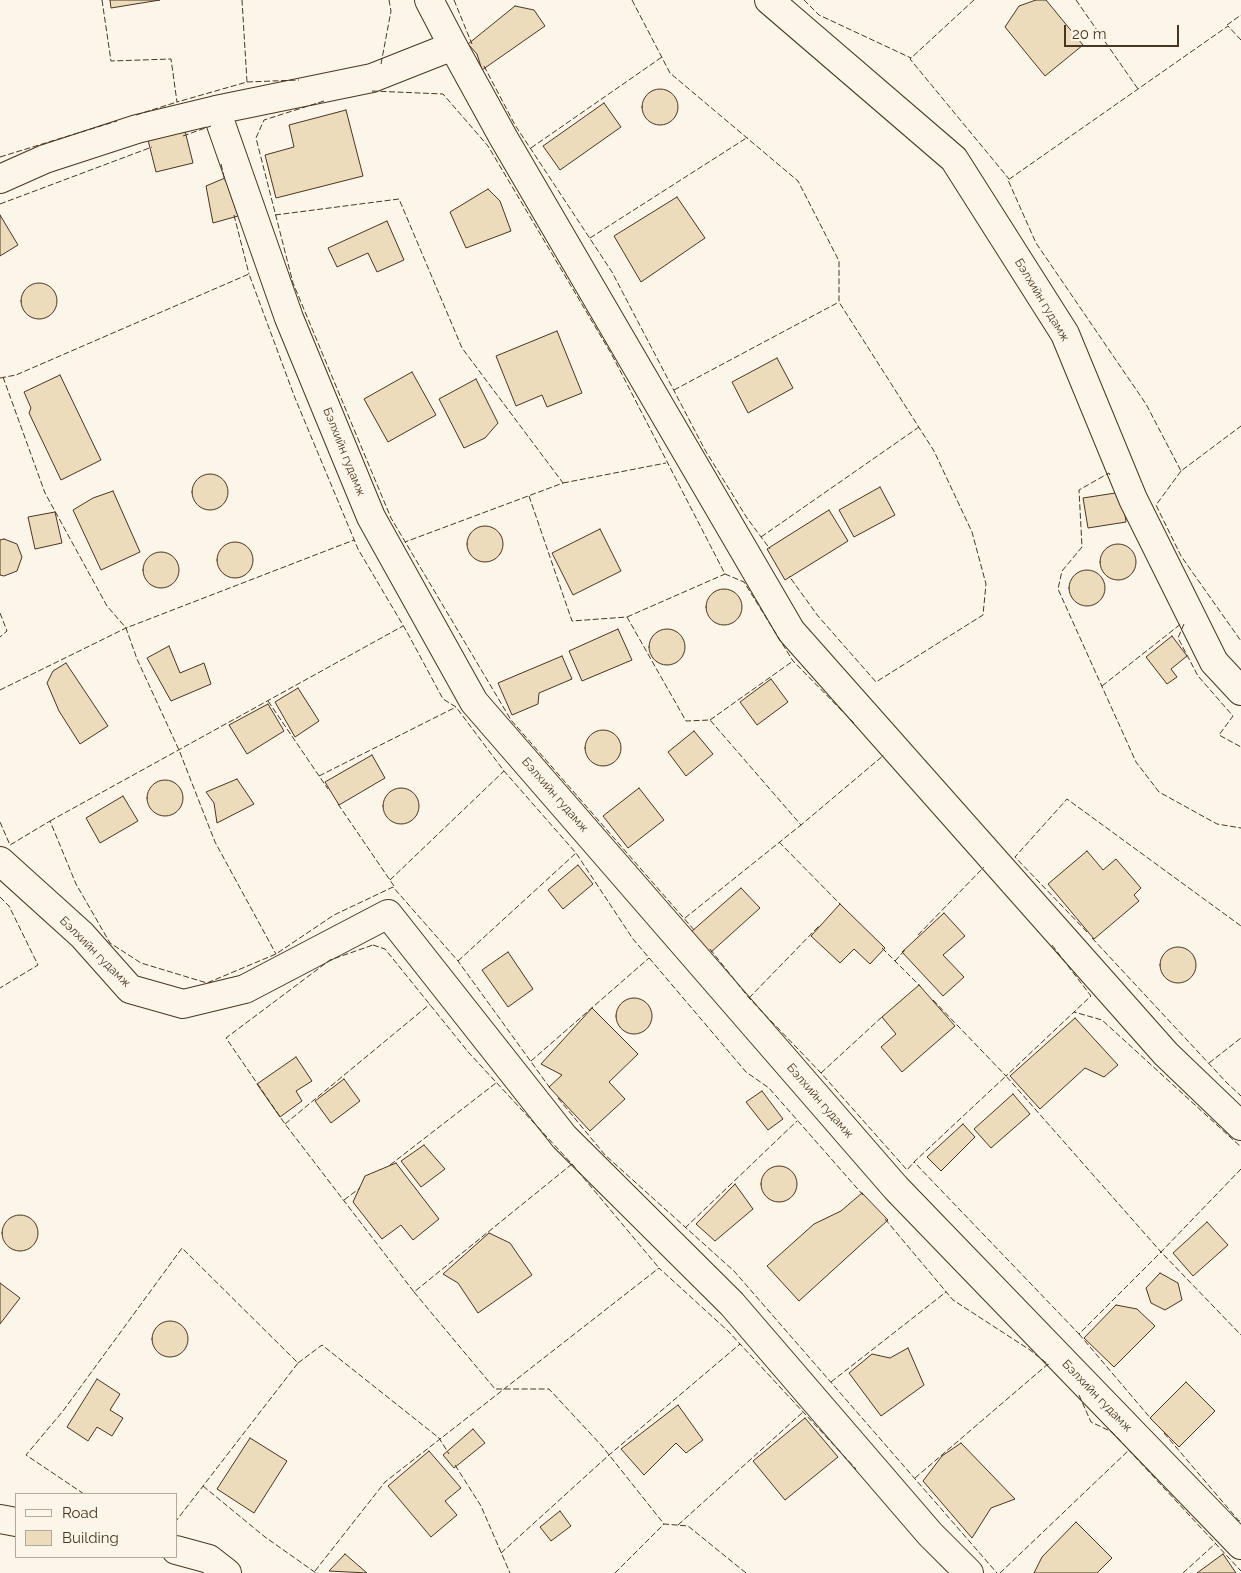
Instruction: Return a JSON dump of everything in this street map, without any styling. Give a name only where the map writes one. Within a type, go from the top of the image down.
[{"type":"street","points":[[430,0],[503,137],[791,631],[1166,1054],[1241,1126]]},
{"type":"street","name":"Бэлхийн гудамж","points":[[769,0],[954,159],[1065,334],[1133,499],[1214,662],[1241,691]]},
{"type":"street","points":[[0,179],[44,159],[137,129],[216,110],[372,78],[453,46]]},
{"type":"street","name":"Бэлхийн гудамж","points":[[216,110],[289,318],[371,517],[474,702],[896,1188],[1241,1545]]},
{"type":"street","name":"Бэлхийн гудамж","points":[[0,861],[82,935],[130,989],[183,1004],[245,989],[388,914],[564,1137],[732,1304],[930,1534],[969,1573]]},
{"type":"street","points":[[0,1519],[15,1522]]},
{"type":"street","points":[[178,1551],[209,1559],[227,1573]]},
{"type":"building","points":[[110,0],[160,0],[111,8]]},
{"type":"building","points":[[1036,0],[1046,0],[1083,45],[1045,76],[1005,27],[1019,6]]},
{"type":"building","points":[[515,6],[534,10],[545,26],[482,70],[477,54],[468,44]]},
{"type":"building","points":[[660,89],[667,90],[673,94],[677,100],[677,114],[673,120],[667,124],[660,125],[653,124],[647,120],[643,114],[642,107],[643,100],[647,94],[653,90]]},
{"type":"building","points":[[604,103],[621,127],[560,170],[543,146]]},
{"type":"building","points":[[346,110],[363,176],[276,198],[265,155],[294,147],[289,125]]},
{"type":"building","points":[[185,131],[193,163],[156,172],[148,140]]},
{"type":"building","points":[[225,178],[238,216],[213,223],[206,186]]},
{"type":"building","points":[[488,189],[500,201],[511,231],[466,248],[450,212]]},
{"type":"building","points":[[677,197],[705,238],[641,282],[614,236]]},
{"type":"building","points":[[0,215],[18,245],[0,256]]},
{"type":"building","points":[[387,221],[404,260],[377,272],[368,253],[337,267],[328,248]]},
{"type":"building","points":[[39,283],[46,284],[52,288],[56,294],[56,308],[52,314],[46,318],[39,319],[32,318],[26,314],[22,308],[21,301],[22,294],[26,288],[32,284]]},
{"type":"building","points":[[557,331],[582,393],[547,407],[542,395],[516,406],[496,356]]},
{"type":"building","points":[[777,358],[793,388],[748,413],[732,382]]},
{"type":"building","points":[[412,372],[436,415],[388,442],[364,399]]},
{"type":"building","points":[[60,375],[101,460],[61,480],[29,413],[31,408],[24,392]]},
{"type":"building","points":[[476,379],[498,423],[485,438],[464,448],[439,399]]},
{"type":"building","points":[[210,474],[217,475],[223,479],[227,485],[227,499],[223,505],[217,509],[210,510],[203,509],[197,505],[193,499],[192,492],[193,485],[197,479],[203,475]]},
{"type":"building","points":[[880,487],[895,515],[854,537],[839,510]]},
{"type":"building","points":[[113,491],[140,552],[101,570],[73,510],[93,498]]},
{"type":"building","points":[[1122,492],[1126,522],[1088,528],[1083,498]]},
{"type":"building","points":[[829,510],[848,541],[785,580],[767,549]]},
{"type":"building","points":[[55,512],[62,543],[35,549],[28,517]]},
{"type":"building","points":[[485,526],[492,527],[498,531],[502,537],[502,551],[498,557],[492,561],[485,562],[478,561],[472,557],[468,551],[467,544],[468,537],[472,531],[478,527]]},
{"type":"building","points":[[600,529],[621,571],[573,595],[552,553]]},
{"type":"building","points":[[4,539],[17,544],[22,557],[17,571],[4,576],[0,575],[0,540]]},
{"type":"building","points":[[235,542],[242,543],[248,547],[252,553],[252,567],[248,573],[242,577],[235,578],[228,577],[222,573],[218,567],[217,560],[218,553],[222,547],[228,543]]},
{"type":"building","points":[[1118,544],[1125,545],[1131,549],[1135,555],[1135,569],[1131,575],[1125,579],[1118,580],[1111,579],[1105,575],[1101,569],[1100,562],[1101,555],[1105,549],[1111,545]]},
{"type":"building","points":[[161,552],[168,553],[174,557],[178,563],[178,577],[174,583],[168,587],[161,588],[154,587],[148,583],[144,577],[143,570],[144,563],[148,557],[154,553]]},
{"type":"building","points":[[1087,570],[1094,571],[1100,575],[1104,581],[1104,595],[1100,601],[1094,605],[1087,606],[1080,605],[1074,601],[1070,595],[1069,588],[1070,581],[1074,575],[1080,571]]},
{"type":"building","points":[[724,589],[731,590],[737,594],[741,600],[741,614],[737,620],[731,624],[724,625],[717,624],[711,620],[707,614],[706,607],[707,600],[711,594],[717,590]]},
{"type":"building","points":[[618,629],[632,660],[582,681],[569,651]]},
{"type":"building","points":[[667,629],[674,630],[680,634],[684,640],[684,654],[680,660],[674,664],[667,665],[660,664],[654,660],[650,654],[649,647],[650,640],[654,634],[660,630]]},
{"type":"building","points":[[1172,636],[1187,656],[1171,669],[1177,677],[1167,684],[1146,657]]},
{"type":"building","points":[[169,646],[180,673],[204,663],[211,684],[171,701],[147,658]]},
{"type":"building","points":[[562,656],[572,679],[539,693],[538,704],[512,715],[498,683]]},
{"type":"building","points":[[66,663],[108,726],[80,744],[59,711],[47,683],[53,671]]},
{"type":"building","points":[[771,679],[788,702],[757,725],[740,702]]},
{"type":"building","points":[[298,688],[319,721],[295,737],[275,702]]},
{"type":"building","points":[[268,704],[284,731],[247,754],[229,725]]},
{"type":"building","points":[[603,730],[610,731],[616,735],[620,741],[620,755],[616,761],[610,765],[603,766],[596,765],[590,761],[586,755],[585,748],[586,741],[590,735],[596,731]]},
{"type":"building","points":[[694,731],[713,754],[686,776],[668,752]]},
{"type":"building","points":[[372,755],[385,778],[339,805],[325,782]]},
{"type":"building","points":[[237,779],[254,804],[217,823],[214,803],[206,792]]},
{"type":"building","points":[[165,780],[172,781],[178,785],[182,791],[182,805],[178,811],[172,815],[165,816],[158,815],[152,811],[148,805],[147,798],[148,791],[152,785],[158,781]]},
{"type":"building","points":[[401,788],[408,789],[414,793],[418,799],[418,813],[414,819],[408,823],[401,824],[394,823],[388,819],[384,813],[383,806],[384,799],[388,793],[394,789]]},
{"type":"building","points":[[639,788],[664,820],[628,848],[603,816]]},
{"type":"building","points":[[123,796],[138,821],[100,843],[86,818]]},
{"type":"building","points":[[1087,851],[1103,870],[1116,859],[1141,888],[1134,895],[1139,901],[1094,939],[1048,884]]},
{"type":"building","points":[[578,865],[593,884],[563,909],[548,890]]},
{"type":"building","points":[[741,888],[760,908],[710,953],[691,932]]},
{"type":"building","points":[[840,904],[885,948],[870,964],[854,949],[840,963],[811,936]]},
{"type":"building","points":[[944,913],[965,936],[943,955],[964,977],[943,996],[902,952]]},
{"type":"building","points":[[1178,947],[1185,948],[1191,952],[1195,958],[1195,972],[1191,978],[1185,982],[1178,983],[1171,982],[1165,978],[1161,972],[1160,965],[1161,958],[1165,952],[1171,948]]},
{"type":"building","points":[[508,952],[533,989],[508,1007],[482,970]]},
{"type":"building","points":[[919,985],[955,1026],[902,1072],[881,1047],[896,1034],[882,1017]]},
{"type":"building","points":[[634,998],[641,999],[647,1003],[651,1009],[651,1023],[647,1029],[641,1033],[634,1034],[627,1033],[621,1029],[617,1023],[616,1016],[617,1009],[621,1003],[627,999]]},
{"type":"building","points":[[592,1008],[638,1054],[609,1082],[625,1099],[590,1131],[549,1087],[562,1075],[541,1064]]},
{"type":"building","points":[[1075,1018],[1118,1065],[1104,1077],[1085,1068],[1040,1109],[1010,1076]]},
{"type":"building","points":[[296,1057],[312,1081],[296,1091],[302,1101],[280,1117],[257,1084]]},
{"type":"building","points":[[344,1079],[360,1101],[331,1123],[315,1101]]},
{"type":"building","points":[[762,1091],[783,1119],[768,1130],[746,1102]]},
{"type":"building","points":[[1013,1094],[1030,1114],[991,1148],[974,1129]]},
{"type":"building","points":[[963,1124],[975,1137],[941,1171],[927,1157]]},
{"type":"building","points":[[424,1145],[445,1169],[421,1187],[401,1161]]},
{"type":"building","points":[[396,1163],[439,1219],[413,1240],[401,1225],[382,1239],[353,1202],[365,1176]]},
{"type":"building","points":[[779,1166],[786,1167],[792,1171],[796,1177],[796,1191],[792,1197],[786,1201],[779,1202],[772,1201],[766,1197],[762,1191],[761,1184],[762,1177],[766,1171],[772,1167]]},
{"type":"building","points":[[735,1184],[753,1209],[715,1241],[696,1224]]},
{"type":"building","points":[[862,1193],[888,1220],[799,1301],[767,1266],[814,1224],[841,1211]]},
{"type":"building","points":[[20,1215],[27,1216],[33,1220],[37,1226],[37,1240],[33,1246],[27,1250],[20,1251],[13,1250],[7,1246],[3,1240],[2,1233],[3,1226],[7,1220],[13,1216]]},
{"type":"building","points":[[1207,1222],[1228,1245],[1193,1276],[1173,1253]]},
{"type":"building","points":[[489,1233],[510,1243],[532,1275],[478,1313],[458,1283],[443,1274]]},
{"type":"building","points":[[1160,1273],[1178,1283],[1182,1300],[1165,1310],[1151,1303],[1146,1288]]},
{"type":"building","points":[[0,1283],[20,1298],[0,1324]]},
{"type":"building","points":[[1116,1305],[1137,1309],[1155,1326],[1114,1367],[1084,1338]]},
{"type":"building","points":[[170,1321],[177,1322],[183,1326],[187,1332],[187,1346],[183,1352],[177,1356],[170,1357],[163,1356],[157,1352],[153,1346],[152,1339],[153,1332],[157,1326],[163,1322]]},
{"type":"building","points":[[908,1348],[924,1385],[881,1416],[849,1373],[872,1354],[890,1358]]},
{"type":"building","points":[[97,1379],[120,1394],[110,1410],[123,1418],[112,1436],[97,1427],[88,1441],[67,1427]]},
{"type":"building","points":[[1186,1382],[1215,1411],[1179,1447],[1150,1418]]},
{"type":"building","points":[[678,1405],[703,1440],[686,1453],[676,1443],[644,1475],[621,1449]]},
{"type":"building","points":[[805,1418],[838,1457],[785,1500],[753,1461]]},
{"type":"building","points":[[473,1429],[485,1443],[454,1468],[443,1455]]},
{"type":"building","points":[[250,1438],[287,1461],[254,1513],[217,1489]]},
{"type":"building","points":[[961,1443],[1015,1499],[991,1508],[972,1538],[923,1481],[942,1456]]},
{"type":"building","points":[[429,1451],[461,1488],[445,1501],[457,1515],[431,1537],[388,1486]]},
{"type":"building","points":[[560,1511],[571,1526],[551,1541],[540,1527]]},
{"type":"building","points":[[1076,1522],[1112,1558],[1097,1573],[1034,1573],[1042,1557]]},
{"type":"building","points":[[345,1554],[367,1573],[329,1571]]},
{"type":"building","points":[[1223,1554],[1236,1573],[1197,1573]]},
{"type":"fence","points":[[102,0],[111,61],[171,59],[177,102],[247,82],[242,0]]},
{"type":"fence","points":[[381,64],[391,11],[389,0]]},
{"type":"fence","points":[[454,0],[472,44]]},
{"type":"fence","points":[[632,0],[670,73],[798,181],[839,261],[839,302],[934,451],[972,532],[986,584],[983,615],[876,682],[818,616],[789,576]]},
{"type":"fence","points":[[804,0],[819,15],[911,58]]},
{"type":"fence","points":[[974,0],[910,59],[1009,179]]},
{"type":"fence","points":[[1076,0],[1138,89]]},
{"type":"fence","points":[[1227,25],[1241,15]]},
{"type":"fence","points":[[1241,40],[1228,26],[1008,180],[1036,243],[1146,404],[1181,471],[1241,426]]},
{"type":"fence","points":[[531,148],[662,57]]},
{"type":"fence","points":[[484,66],[515,125],[612,272],[705,450],[747,518],[770,549]]},
{"type":"fence","points":[[247,82],[299,80]]},
{"type":"fence","points":[[372,91],[443,94],[488,146],[612,355],[725,574],[744,582],[793,661],[854,723]]},
{"type":"fence","points":[[324,101],[264,120],[256,138],[293,283],[391,518],[511,720],[695,931]]},
{"type":"fence","points":[[136,115],[177,102]]},
{"type":"fence","points":[[0,157],[117,121]]},
{"type":"fence","points":[[183,136],[211,126]]},
{"type":"fence","points":[[590,238],[748,137]]},
{"type":"fence","points":[[0,204],[152,147]]},
{"type":"fence","points":[[221,164],[225,181]]},
{"type":"fence","points":[[275,215],[399,199],[462,348],[563,483],[405,542]]},
{"type":"fence","points":[[234,215],[249,274]]},
{"type":"fence","points":[[0,378],[16,375],[249,274],[295,398],[358,549],[407,632],[443,699],[456,707],[504,771],[576,853],[633,939],[746,1072],[769,1088],[863,1195]]},
{"type":"fence","points":[[674,390],[839,302]]},
{"type":"fence","points":[[3,377],[45,493],[107,606],[126,628],[137,659],[179,750],[215,842],[276,954]]},
{"type":"fence","points":[[761,537],[919,427]]},
{"type":"fence","points":[[563,483],[666,463]]},
{"type":"fence","points":[[1181,471],[1156,505],[1181,556],[1241,641]]},
{"type":"fence","points":[[1110,475],[1109,473],[1079,490],[1082,547],[1062,571],[1058,589],[1136,762],[1159,792],[1217,824],[1241,828]]},
{"type":"fence","points":[[529,496],[572,621],[627,617],[686,721],[710,720],[801,825],[884,755]]},
{"type":"fence","points":[[0,690],[126,628],[354,540]]},
{"type":"fence","points":[[627,617],[725,574]]},
{"type":"fence","points":[[0,613],[7,631],[0,637]]},
{"type":"fence","points":[[1102,686],[1182,623]]},
{"type":"fence","points":[[1184,624],[1178,638],[1198,676],[1233,716],[1219,735],[1241,747]]},
{"type":"fence","points":[[50,821],[403,626]]},
{"type":"fence","points":[[710,720],[793,661]]},
{"type":"fence","points":[[268,701],[328,789]]},
{"type":"fence","points":[[319,776],[456,707]]},
{"type":"fence","points":[[390,880],[504,771]]},
{"type":"fence","points":[[1087,932],[1015,857],[1067,799],[1241,926]]},
{"type":"fence","points":[[338,804],[394,886]]},
{"type":"fence","points":[[0,822],[10,845],[50,821],[76,884],[110,943],[141,963],[207,983],[276,954],[334,915],[393,887],[458,961],[550,1088]]},
{"type":"fence","points":[[685,918],[801,825]]},
{"type":"fence","points":[[779,842],[841,905]]},
{"type":"fence","points":[[458,961],[576,853]]},
{"type":"fence","points":[[918,935],[984,867]]},
{"type":"fence","points":[[0,897],[9,906],[38,965],[0,988]]},
{"type":"fence","points":[[749,998],[819,926]]},
{"type":"fence","points":[[1092,938],[1241,1096]]},
{"type":"fence","points":[[373,945],[385,949],[469,1053],[572,1164],[414,1292],[285,1124],[226,1038],[330,960],[373,945]]},
{"type":"fence","points":[[1052,945],[1091,996],[1074,1012]]},
{"type":"fence","points":[[882,948],[921,987]]},
{"type":"fence","points":[[710,949],[749,998],[821,1073],[907,1170],[914,1162],[1006,1076],[1161,1252],[1079,1334],[914,1162]]},
{"type":"fence","points":[[895,961],[905,950]]},
{"type":"fence","points":[[531,1061],[649,958]]},
{"type":"fence","points":[[933,1000],[1006,1076],[1074,1012],[1102,1020],[1241,1147]]},
{"type":"fence","points":[[285,1124],[430,1004]]},
{"type":"fence","points":[[821,1073],[883,1016]]},
{"type":"fence","points":[[1209,1063],[1241,1038]]},
{"type":"fence","points":[[390,1165],[496,1083]]},
{"type":"fence","points":[[558,1098],[605,1155],[734,1271],[997,1573]]},
{"type":"fence","points":[[685,1228],[797,1121]]},
{"type":"fence","points":[[572,1164],[659,1268]]},
{"type":"fence","points":[[1241,1169],[1161,1252],[1241,1335]]},
{"type":"fence","points":[[344,1200],[360,1188]]},
{"type":"fence","points":[[885,1219],[953,1300],[1030,1350],[1049,1365]]},
{"type":"fence","points":[[83,1493],[26,1455],[63,1411],[182,1248],[298,1363],[178,1518]]},
{"type":"fence","points":[[315,1571],[385,1482],[659,1268],[728,1331],[856,1469]]},
{"type":"fence","points":[[414,1292],[495,1389],[549,1389],[602,1446],[664,1524],[688,1526],[746,1573]]},
{"type":"fence","points":[[831,1382],[946,1292]]},
{"type":"fence","points":[[1079,1334],[1152,1420]]},
{"type":"fence","points":[[501,1553],[609,1455],[740,1344]]},
{"type":"fence","points":[[298,1363],[322,1345],[439,1438],[449,1454]]},
{"type":"fence","points":[[915,1478],[1048,1364]]},
{"type":"fence","points":[[1079,1395],[1091,1422],[1112,1432],[1241,1571]]},
{"type":"fence","points":[[678,1525],[803,1412]]},
{"type":"fence","points":[[1164,1433],[1239,1521],[1241,1518]]},
{"type":"fence","points":[[1000,1573],[1129,1450]]},
{"type":"fence","points":[[455,1465],[481,1506],[510,1573]]},
{"type":"fence","points":[[203,1486],[265,1537],[316,1573]]},
{"type":"fence","points":[[615,1573],[664,1524]]},
{"type":"fence","points":[[1183,1573],[1216,1543]]}]
